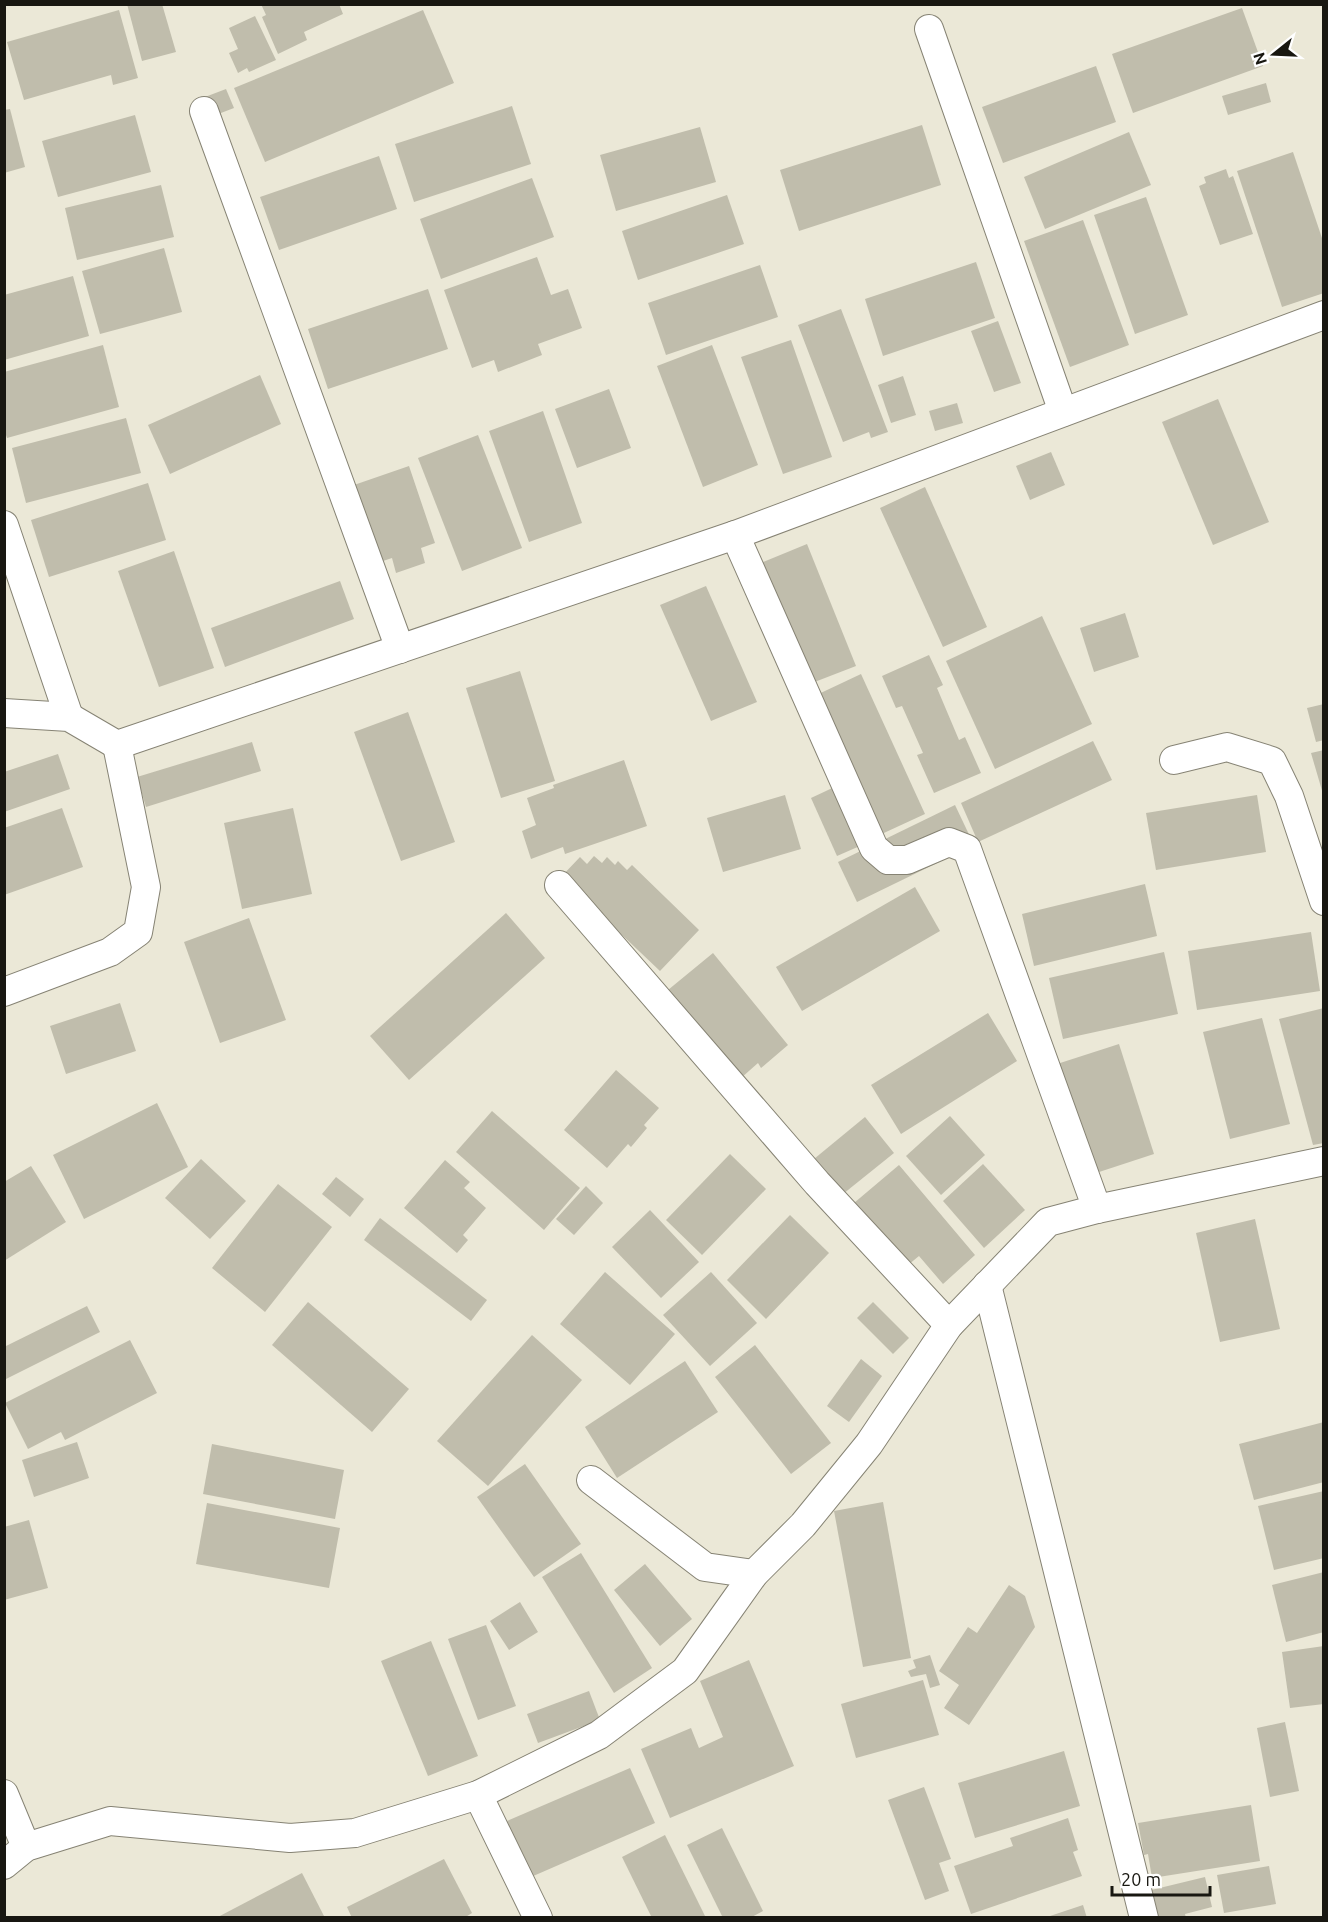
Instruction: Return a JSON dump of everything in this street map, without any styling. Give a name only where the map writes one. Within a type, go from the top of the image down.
[{"type":"street","points":[[929,29],[1063,412]]},
{"type":"street","points":[[204,111],[400,649]]},
{"type":"street","points":[[117,745],[735,535],[1323,315]]},
{"type":"street","points":[[4,525],[69,717]]},
{"type":"street","points":[[735,535],[874,848],[888,860],[907,860],[949,842],[967,849],[1097,1209]]},
{"type":"street","points":[[4,713],[69,717],[117,745],[146,887],[138,932],[110,952],[4,992]]},
{"type":"street","points":[[1174,760],[1227,747],[1272,761],[1289,796],[1323,901]]},
{"type":"street","points":[[559,885],[817,1183],[949,1325]]},
{"type":"street","points":[[4,1865],[26,1847],[110,1821],[290,1838],[355,1833],[478,1795],[599,1735],[685,1671],[754,1574],[803,1525],[869,1444],[949,1325],[1048,1222],[1097,1209],[1323,1161]]},
{"type":"street","points":[[987,1285],[1144,1917]]},
{"type":"street","points":[[591,1480],[705,1567],[754,1574]]},
{"type":"street","points":[[4,1794],[26,1847]]},
{"type":"street","points":[[478,1795],[538,1917]]},
{"type":"building","points":[[127,4],[162,4],[176,52],[142,61]]},
{"type":"building","points":[[261,4],[339,4],[343,14],[304,32],[307,40],[278,54],[262,17],[266,15]]},
{"type":"building","points":[[1242,8],[1263,66],[1133,113],[1112,54]]},
{"type":"building","points":[[119,10],[138,78],[113,85],[111,75],[24,100],[7,42]]},
{"type":"building","points":[[423,10],[454,83],[265,162],[234,88]]},
{"type":"building","points":[[255,16],[276,60],[249,72],[247,68],[238,73],[229,53],[238,49],[229,28]]},
{"type":"building","points":[[1096,66],[1116,122],[1003,163],[982,107]]},
{"type":"building","points":[[1266,83],[1271,102],[1228,115],[1222,96]]},
{"type":"building","points":[[226,89],[234,108],[213,116],[205,97]]},
{"type":"building","points":[[512,106],[531,164],[414,202],[395,144]]},
{"type":"building","points":[[10,109],[25,167],[4,173],[4,110]]},
{"type":"building","points":[[135,115],[151,172],[58,197],[42,141]]},
{"type":"building","points":[[922,125],[941,185],[799,231],[780,170]]},
{"type":"building","points":[[700,127],[716,182],[616,211],[600,155]]},
{"type":"building","points":[[1129,132],[1151,185],[1045,229],[1024,177]]},
{"type":"building","points":[[1293,152],[1324,244],[1324,293],[1282,307],[1237,171]]},
{"type":"building","points":[[379,156],[397,209],[279,250],[260,197]]},
{"type":"building","points":[[1226,169],[1229,178],[1233,176],[1253,234],[1220,245],[1199,186],[1206,183],[1204,177]]},
{"type":"building","points":[[532,178],[554,237],[441,279],[420,219]]},
{"type":"building","points":[[161,185],[174,237],[77,260],[65,208]]},
{"type":"building","points":[[727,195],[744,244],[638,280],[622,231]]},
{"type":"building","points":[[1146,197],[1188,315],[1135,334],[1094,215]]},
{"type":"building","points":[[1083,220],[1129,345],[1070,367],[1024,241]]},
{"type":"building","points":[[164,248],[182,312],[100,334],[82,271]]},
{"type":"building","points":[[537,257],[551,295],[568,289],[582,328],[538,344],[542,355],[498,372],[494,360],[472,368],[444,290]]},
{"type":"building","points":[[976,262],[995,318],[883,356],[865,299]]},
{"type":"building","points":[[760,265],[778,317],[666,355],[648,303]]},
{"type":"building","points":[[73,276],[89,336],[4,360],[4,295]]},
{"type":"building","points":[[428,289],[448,349],[328,389],[308,329]]},
{"type":"building","points":[[841,309],[888,432],[871,438],[869,432],[843,442],[798,325]]},
{"type":"building","points":[[998,321],[1021,383],[994,392],[971,331]]},
{"type":"building","points":[[791,340],[832,457],[783,474],[741,357]]},
{"type":"building","points":[[103,345],[119,407],[7,438],[4,429],[4,372]]},
{"type":"building","points":[[712,345],[758,465],[703,487],[657,366]]},
{"type":"building","points":[[260,375],[281,424],[170,474],[148,425]]},
{"type":"building","points":[[903,376],[916,415],[891,423],[878,385]]},
{"type":"building","points":[[609,389],[631,448],[577,468],[555,409]]},
{"type":"building","points":[[1218,399],[1269,522],[1213,545],[1162,422]]},
{"type":"building","points":[[957,403],[963,423],[935,431],[929,411]]},
{"type":"building","points":[[543,411],[582,523],[529,542],[489,431]]},
{"type":"building","points":[[126,418],[141,473],[26,503],[12,448]]},
{"type":"building","points":[[478,435],[522,548],[462,571],[418,458]]},
{"type":"building","points":[[1051,452],[1065,485],[1030,500],[1016,466]]},
{"type":"building","points":[[409,466],[435,543],[421,548],[425,563],[396,573],[392,558],[380,562],[354,485]]},
{"type":"building","points":[[148,483],[166,540],[49,577],[31,520]]},
{"type":"building","points":[[925,487],[987,627],[943,647],[880,508]]},
{"type":"building","points":[[807,544],[856,666],[799,688],[751,567]]},
{"type":"building","points":[[174,551],[214,668],[159,687],[118,571]]},
{"type":"building","points":[[340,581],[354,619],[225,667],[211,628]]},
{"type":"building","points":[[706,586],[757,702],[711,721],[660,605]]},
{"type":"building","points":[[1125,613],[1139,657],[1094,672],[1080,628]]},
{"type":"building","points":[[1042,616],[1092,724],[995,769],[946,661]]},
{"type":"building","points":[[929,655],[943,685],[937,688],[959,740],[965,737],[981,773],[934,793],[917,755],[923,753],[902,706],[896,708],[882,676]]},
{"type":"building","points":[[520,671],[555,781],[501,798],[466,688]]},
{"type":"building","points":[[861,674],[925,814],[873,838],[808,699]]},
{"type":"building","points":[[1324,704],[1324,740],[1316,742],[1307,708]]},
{"type":"building","points":[[408,712],[455,842],[401,861],[354,732]]},
{"type":"building","points":[[1093,741],[1112,780],[978,842],[961,803]]},
{"type":"building","points":[[252,742],[261,771],[146,807],[137,777]]},
{"type":"building","points":[[1324,750],[1324,794],[1323,794],[1311,753]]},
{"type":"building","points":[[58,754],[70,789],[4,812],[4,772]]},
{"type":"building","points":[[624,760],[647,826],[565,854],[563,847],[531,859],[522,831],[536,825],[527,798],[554,788],[553,785]]},
{"type":"building","points":[[843,783],[869,842],[837,856],[811,798]]},
{"type":"building","points":[[785,795],[801,849],[723,872],[707,818]]},
{"type":"building","points":[[1257,795],[1266,852],[1156,870],[1146,813]]},
{"type":"building","points":[[955,805],[974,845],[857,902],[838,862]]},
{"type":"building","points":[[62,808],[83,867],[4,895],[4,828]]},
{"type":"building","points":[[293,808],[312,894],[242,909],[224,823]]},
{"type":"building","points":[[594,856],[602,863],[607,857],[615,865],[618,861],[627,870],[632,865],[699,930],[660,971],[561,877],[580,857],[587,864]]},
{"type":"building","points":[[1145,884],[1157,936],[1034,966],[1022,914]]},
{"type":"building","points":[[915,887],[940,931],[802,1011],[776,967]]},
{"type":"building","points":[[506,913],[545,958],[409,1080],[370,1036]]},
{"type":"building","points":[[249,918],[286,1020],[220,1043],[184,942]]},
{"type":"building","points":[[1311,932],[1320,991],[1197,1010],[1188,951]]},
{"type":"building","points":[[1164,952],[1178,1014],[1063,1039],[1049,978]]},
{"type":"building","points":[[713,953],[788,1045],[761,1068],[758,1063],[741,1078],[668,990]]},
{"type":"building","points":[[120,1003],[136,1051],[66,1074],[50,1026]]},
{"type":"building","points":[[1324,1008],[1324,1143],[1313,1145],[1279,1019]]},
{"type":"building","points":[[988,1013],[1017,1061],[901,1134],[871,1085]]},
{"type":"building","points":[[1262,1018],[1290,1124],[1230,1139],[1203,1032]]},
{"type":"building","points":[[1119,1044],[1154,1154],[1093,1174],[1057,1064]]},
{"type":"building","points":[[616,1070],[659,1108],[644,1125],[647,1128],[631,1147],[628,1144],[607,1168],[564,1130]]},
{"type":"building","points":[[157,1103],[188,1167],[84,1219],[53,1155]]},
{"type":"building","points":[[492,1111],[580,1188],[544,1230],[456,1152]]},
{"type":"building","points":[[950,1116],[985,1155],[941,1195],[906,1156]]},
{"type":"building","points":[[865,1117],[894,1153],[843,1194],[814,1159]]},
{"type":"building","points":[[730,1154],[766,1189],[702,1255],[666,1220]]},
{"type":"building","points":[[201,1159],[246,1201],[210,1239],[165,1198]]},
{"type":"building","points":[[445,1160],[470,1182],[464,1188],[486,1208],[463,1235],[468,1240],[457,1253],[404,1208]]},
{"type":"building","points":[[983,1164],[1025,1210],[984,1248],[943,1201]]},
{"type":"building","points":[[899,1165],[975,1255],[943,1284],[919,1256],[908,1265],[854,1203]]},
{"type":"building","points":[[31,1166],[66,1222],[4,1261],[4,1182]]},
{"type":"building","points":[[336,1177],[364,1199],[350,1217],[322,1194]]},
{"type":"building","points":[[278,1184],[332,1227],[265,1312],[212,1268]]},
{"type":"building","points":[[586,1186],[603,1203],[574,1235],[556,1219]]},
{"type":"building","points":[[650,1210],[699,1262],[661,1298],[612,1247]]},
{"type":"building","points":[[790,1215],[829,1253],[766,1319],[727,1280]]},
{"type":"building","points":[[380,1218],[487,1300],[471,1321],[364,1240]]},
{"type":"building","points":[[1255,1219],[1280,1329],[1220,1342],[1196,1233]]},
{"type":"building","points":[[605,1272],[675,1334],[630,1385],[560,1324]]},
{"type":"building","points":[[711,1272],[757,1323],[710,1366],[663,1315]]},
{"type":"building","points":[[308,1302],[409,1389],[372,1432],[272,1345]]},
{"type":"building","points":[[873,1302],[909,1338],[893,1354],[857,1318]]},
{"type":"building","points":[[87,1306],[100,1332],[4,1380],[4,1347]]},
{"type":"building","points":[[532,1335],[582,1380],[488,1486],[437,1441]]},
{"type":"building","points":[[130,1340],[157,1393],[65,1440],[61,1432],[28,1449],[5,1403]]},
{"type":"building","points":[[755,1345],[831,1443],[791,1474],[715,1377]]},
{"type":"building","points":[[861,1359],[882,1376],[849,1422],[827,1406]]},
{"type":"building","points":[[685,1361],[718,1412],[617,1478],[585,1427]]},
{"type":"building","points":[[1324,1422],[1324,1482],[1254,1500],[1239,1444]]},
{"type":"building","points":[[77,1442],[89,1478],[34,1497],[22,1460]]},
{"type":"building","points":[[212,1444],[344,1470],[335,1519],[203,1494]]},
{"type":"building","points":[[525,1464],[581,1544],[534,1577],[477,1497]]},
{"type":"building","points":[[1324,1491],[1324,1558],[1274,1570],[1258,1506]]},
{"type":"building","points":[[883,1502],[911,1658],[863,1667],[834,1511]]},
{"type":"building","points":[[207,1503],[340,1528],[329,1588],[196,1564]]},
{"type":"building","points":[[29,1520],[48,1588],[4,1600],[4,1527]]},
{"type":"building","points":[[581,1553],[652,1668],[614,1693],[542,1577]]},
{"type":"building","points":[[645,1564],[692,1619],[660,1646],[614,1590]]},
{"type":"building","points":[[1324,1572],[1324,1632],[1286,1642],[1272,1585]]},
{"type":"building","points":[[1009,1585],[1025,1596],[1035,1627],[969,1725],[944,1708],[959,1685],[939,1671],[968,1627],[977,1633]]},
{"type":"building","points":[[520,1602],[538,1632],[509,1650],[490,1621]]},
{"type":"building","points":[[486,1625],[516,1706],[478,1720],[448,1639]]},
{"type":"building","points":[[431,1641],[478,1756],[428,1776],[381,1661]]},
{"type":"building","points":[[1324,1646],[1324,1704],[1290,1708],[1282,1652]]},
{"type":"building","points":[[930,1655],[940,1685],[930,1688],[926,1674],[911,1677],[908,1671],[916,1668],[913,1660]]},
{"type":"building","points":[[749,1660],[794,1766],[670,1818],[641,1749],[691,1728],[699,1748],[723,1737],[700,1681]]},
{"type":"building","points":[[923,1680],[939,1735],[856,1758],[841,1704]]},
{"type":"building","points":[[589,1691],[600,1720],[538,1743],[527,1714]]},
{"type":"building","points":[[1285,1722],[1299,1791],[1270,1797],[1257,1728]]},
{"type":"building","points":[[1064,1751],[1080,1806],[975,1838],[958,1783]]},
{"type":"building","points":[[630,1768],[655,1823],[531,1877],[507,1821]]},
{"type":"building","points":[[924,1787],[951,1859],[939,1863],[949,1891],[925,1900],[888,1800]]},
{"type":"building","points":[[1251,1805],[1260,1861],[1152,1878],[1148,1854],[1144,1855],[1138,1823]]},
{"type":"building","points":[[1068,1818],[1078,1850],[1073,1852],[1082,1876],[971,1914],[954,1866],[1013,1846],[1010,1838]]},
{"type":"building","points":[[722,1828],[763,1911],[750,1918],[723,1918],[687,1845]]},
{"type":"building","points":[[665,1835],[706,1918],[652,1918],[622,1857]]},
{"type":"building","points":[[444,1859],[472,1913],[464,1918],[352,1918],[347,1907]]},
{"type":"building","points":[[1269,1866],[1276,1904],[1224,1913],[1217,1875]]},
{"type":"building","points":[[302,1873],[325,1918],[216,1918]]},
{"type":"building","points":[[1205,1877],[1212,1907],[1185,1914],[1186,1918],[1145,1918],[1139,1893]]},
{"type":"building","points":[[1083,1905],[1087,1918],[1047,1918],[1047,1917]]}]
